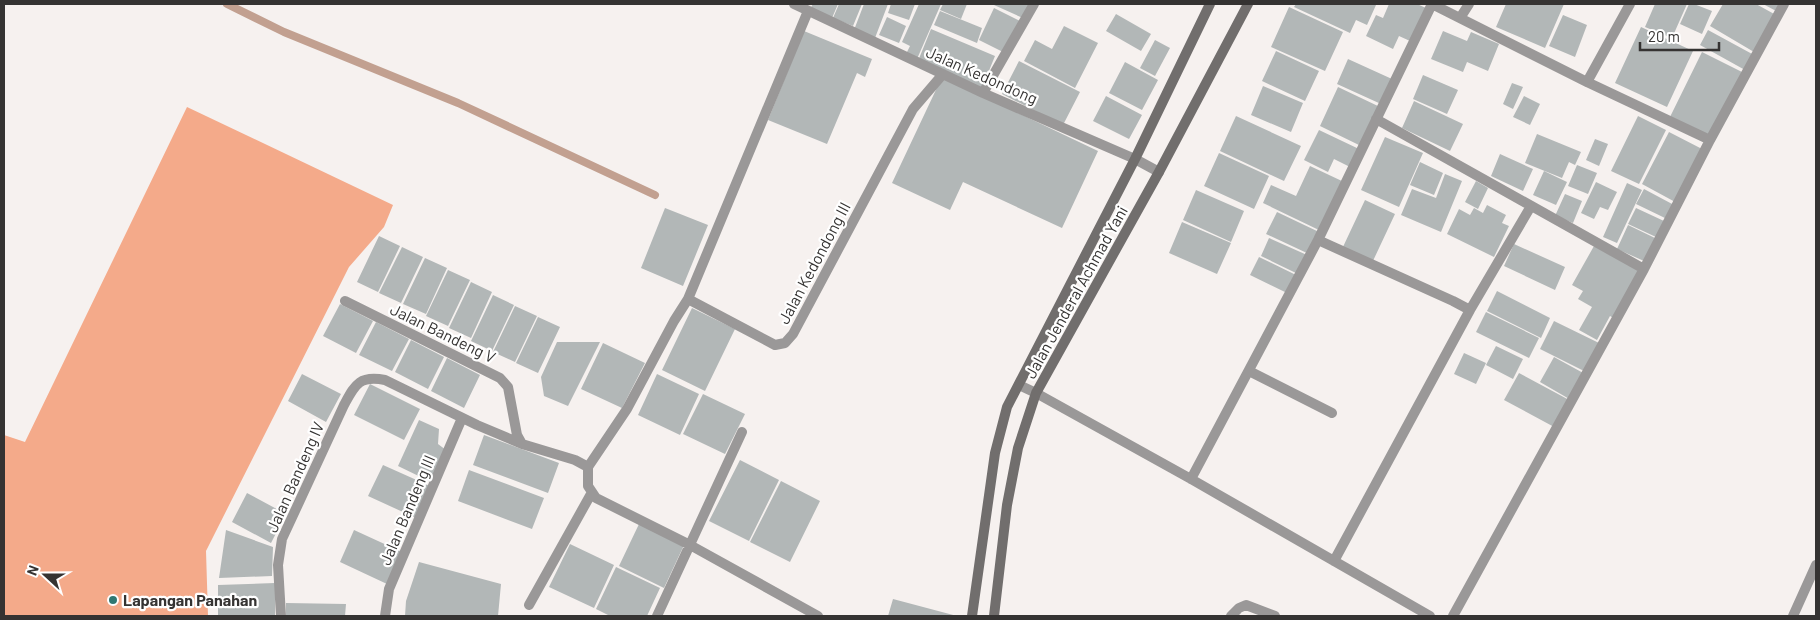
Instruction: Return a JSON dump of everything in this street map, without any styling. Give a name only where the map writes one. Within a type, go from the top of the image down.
[{"type":"main road","name":"Jalan Jenderal Achmad Yani","points":[[972,616],[995,453],[1007,407],[1135,159],[1210,4]]},
{"type":"main road","name":"Jalan Jenderal Achmad Yani","points":[[994,616],[1007,505],[1018,448],[1036,393],[1159,172],[1248,4]]},
{"type":"street","name":"Jalan Kedondong","points":[[794,4],[983,93],[1135,159],[1159,172]]},
{"type":"street","points":[[983,93],[1034,4]]},
{"type":"street","points":[[1191,479],[1318,240],[1432,4],[1587,82],[1710,140]]},
{"type":"street","points":[[1460,18],[1469,4]]},
{"type":"street","points":[[1587,82],[1630,4]]},
{"type":"street","points":[[1453,616],[1644,269],[1710,140],[1784,4]]},
{"type":"street","points":[[808,11],[688,299],[674,321],[627,409],[588,467],[588,486],[591,494],[596,498],[690,545],[818,616]]},
{"type":"street","name":"Jalan Kedondong III","points":[[688,299],[775,345],[785,343],[793,334],[913,109],[943,74]]},
{"type":"street","points":[[1376,119],[1644,269]]},
{"type":"street","points":[[1334,561],[1470,310],[1531,206]]},
{"type":"street","points":[[1318,240],[1470,310]]},
{"type":"street","name":"Jalan Bandeng V","points":[[345,301],[500,378],[508,388],[520,439]]},
{"type":"street","points":[[1248,371],[1332,413]]},
{"type":"street","name":"Jalan Bandeng IV","points":[[281,616],[278,565],[282,538],[344,405],[356,384],[371,377],[385,380],[462,418]]},
{"type":"street","points":[[1019,385],[1191,479],[1430,616]]},
{"type":"street","points":[[462,418],[575,460],[588,467]]},
{"type":"street","name":"Jalan Bandeng III","points":[[385,616],[389,590],[462,418]]},
{"type":"street","points":[[657,616],[742,432]]},
{"type":"street","points":[[529,605],[591,494]]},
{"type":"street","points":[[1793,616],[1816,566]]},
{"type":"street","points":[[1231,616],[1239,608],[1246,605],[1275,616]]},
{"type":"shaded area","points":[[187,107],[393,205],[384,227],[349,267],[206,551],[208,616],[4,616],[4,435],[25,442]]},
{"type":"building","points":[[813,4],[838,4],[832,18],[810,9]]},
{"type":"building","points":[[839,4],[862,4],[853,26],[833,18]]},
{"type":"building","points":[[864,4],[888,4],[875,38],[854,30]]},
{"type":"building","points":[[891,4],[915,4],[909,20],[888,13]]},
{"type":"building","points":[[919,4],[941,4],[917,59],[906,54],[910,46],[902,42]]},
{"type":"building","points":[[943,4],[967,4],[961,19],[940,10]]},
{"type":"building","points":[[994,4],[1031,4],[1025,19]]},
{"type":"building","points":[[1296,4],[1376,5],[1367,25],[1356,20],[1350,33],[1294,7]]},
{"type":"building","points":[[1389,4],[1417,4],[1426,8],[1410,41],[1399,36],[1393,49],[1366,36],[1376,15],[1383,18]]},
{"type":"building","points":[[1506,4],[1564,4],[1545,48],[1496,27]]},
{"type":"building","points":[[1655,4],[1687,4],[1672,38],[1645,27]]},
{"type":"building","points":[[1689,4],[1712,11],[1702,34],[1680,24]]},
{"type":"building","points":[[1723,4],[1756,4],[1776,15],[1754,52],[1710,26]]},
{"type":"building","points":[[1763,4],[1783,4],[1778,12]]},
{"type":"building","points":[[1289,7],[1343,32],[1325,71],[1271,47]]},
{"type":"building","points":[[994,8],[1020,21],[1005,53],[979,40]]},
{"type":"building","points":[[940,11],[982,28],[977,43],[934,25]]},
{"type":"building","points":[[1116,14],[1151,34],[1141,51],[1106,31]]},
{"type":"building","points":[[1563,15],[1587,25],[1575,57],[1549,46]]},
{"type":"building","points":[[887,17],[906,26],[899,43],[879,35]]},
{"type":"building","points":[[1064,26],[1098,43],[1075,88],[1024,61],[1035,40],[1052,49]]},
{"type":"building","points":[[1641,27],[1693,51],[1667,107],[1615,83]]},
{"type":"building","points":[[931,29],[995,56],[982,88],[918,61]]},
{"type":"building","points":[[1708,30],[1754,55],[1745,70],[1700,45]]},
{"type":"building","points":[[804,31],[872,59],[865,77],[857,73],[827,144],[768,120]]},
{"type":"building","points":[[1443,31],[1467,41],[1471,32],[1499,44],[1488,71],[1467,62],[1463,72],[1431,59]]},
{"type":"building","points":[[1155,40],[1170,48],[1155,76],[1140,68]]},
{"type":"building","points":[[1276,51],[1319,71],[1305,101],[1262,81]]},
{"type":"building","points":[[1702,52],[1742,72],[1709,138],[1669,119]]},
{"type":"building","points":[[1348,59],[1392,79],[1381,104],[1337,84]]},
{"type":"building","points":[[1019,61],[1080,92],[1063,125],[1002,94]]},
{"type":"building","points":[[1125,62],[1158,80],[1142,110],[1109,93]]},
{"type":"building","points":[[1423,75],[1458,90],[1447,114],[1413,99]]},
{"type":"building","points":[[942,77],[1098,151],[1062,228],[963,182],[950,210],[892,183]]},
{"type":"building","points":[[1512,83],[1523,87],[1513,109],[1503,104]]},
{"type":"building","points":[[1263,86],[1303,103],[1291,132],[1251,115]]},
{"type":"building","points":[[1338,87],[1380,107],[1361,146],[1320,126]]},
{"type":"building","points":[[1106,96],[1142,115],[1129,139],[1093,121]]},
{"type":"building","points":[[1524,96],[1540,104],[1530,125],[1513,117]]},
{"type":"building","points":[[1414,101],[1463,124],[1450,151],[1402,128]]},
{"type":"building","points":[[1236,116],[1301,146],[1284,181],[1220,151]]},
{"type":"building","points":[[1638,116],[1666,130],[1639,184],[1611,171]]},
{"type":"building","points":[[1319,130],[1359,149],[1350,167],[1334,159],[1328,172],[1304,160]]},
{"type":"building","points":[[1669,132],[1704,150],[1677,203],[1642,184]]},
{"type":"building","points":[[1537,134],[1581,152],[1575,165],[1569,162],[1562,178],[1525,163]]},
{"type":"building","points":[[1385,137],[1423,153],[1399,207],[1361,190]]},
{"type":"building","points":[[1595,139],[1608,144],[1599,166],[1586,160]]},
{"type":"building","points":[[1219,153],[1269,176],[1254,209],[1204,186]]},
{"type":"building","points":[[1500,154],[1533,169],[1523,191],[1491,176]]},
{"type":"building","points":[[1420,162],[1443,173],[1434,195],[1410,185]]},
{"type":"building","points":[[1577,165],[1597,173],[1588,194],[1568,186]]},
{"type":"building","points":[[1310,166],[1344,182],[1321,231],[1263,203],[1271,185],[1296,196]]},
{"type":"building","points":[[1544,171],[1567,182],[1556,205],[1533,195]]},
{"type":"building","points":[[1445,174],[1462,181],[1441,232],[1401,215],[1412,189],[1436,198]]},
{"type":"building","points":[[1476,181],[1488,188],[1478,209],[1465,202]]},
{"type":"building","points":[[1596,182],[1617,192],[1608,210],[1600,207],[1594,219],[1581,213]]},
{"type":"building","points":[[1627,183],[1642,190],[1617,243],[1603,237]]},
{"type":"building","points":[[1644,189],[1674,205],[1667,219],[1636,204]]},
{"type":"building","points":[[1196,190],[1244,211],[1231,242],[1183,220]]},
{"type":"building","points":[[1565,194],[1582,201],[1573,223],[1555,216]]},
{"type":"building","points":[[1365,200],[1395,214],[1372,263],[1342,249]]},
{"type":"building","points":[[1487,205],[1506,215],[1502,223],[1509,226],[1494,257],[1447,234],[1459,209],[1470,215],[1474,208],[1483,213]]},
{"type":"building","points":[[665,208],[708,225],[683,286],[641,268]]},
{"type":"building","points":[[1636,208],[1664,221],[1656,237],[1628,224]]},
{"type":"building","points":[[1277,212],[1319,232],[1309,254],[1266,234]]},
{"type":"building","points":[[1182,222],[1231,243],[1217,274],[1169,253]]},
{"type":"building","points":[[1628,225],[1655,238],[1644,261],[1617,249]]},
{"type":"building","points":[[379,236],[400,246],[378,292],[357,282]]},
{"type":"building","points":[[1269,238],[1307,255],[1298,274],[1261,256]]},
{"type":"building","points":[[1514,244],[1565,267],[1555,290],[1504,266]]},
{"type":"building","points":[[1594,246],[1641,272],[1615,319],[1610,316],[1597,340],[1579,330],[1592,307],[1578,299],[1583,291],[1572,285]]},
{"type":"building","points":[[402,247],[423,257],[401,303],[379,293]]},
{"type":"building","points":[[1259,257],[1296,275],[1287,293],[1250,275]]},
{"type":"building","points":[[425,258],[447,268],[426,314],[403,304]]},
{"type":"building","points":[[448,270],[470,280],[448,326],[426,316]]},
{"type":"building","points":[[471,282],[492,292],[471,338],[449,328]]},
{"type":"building","points":[[1497,291],[1550,318],[1541,338],[1487,311]]},
{"type":"building","points":[[493,295],[514,305],[492,351],[471,341]]},
{"type":"building","points":[[340,304],[373,321],[356,353],[323,336]]},
{"type":"building","points":[[515,306],[537,316],[515,362],[493,352]]},
{"type":"building","points":[[692,308],[735,329],[705,391],[662,370]]},
{"type":"building","points":[[1486,312],[1539,338],[1529,358],[1476,332]]},
{"type":"building","points":[[538,317],[560,327],[538,373],[516,363]]},
{"type":"building","points":[[1554,321],[1599,343],[1586,372],[1540,349]]},
{"type":"building","points":[[376,322],[409,339],[392,371],[359,355]]},
{"type":"building","points":[[411,340],[444,357],[428,389],[395,372]]},
{"type":"building","points":[[557,342],[600,342],[568,406],[544,396],[541,377]]},
{"type":"building","points":[[603,343],[645,363],[622,408],[581,389]]},
{"type":"building","points":[[1496,346],[1523,359],[1513,379],[1486,365]]},
{"type":"building","points":[[1464,353],[1486,363],[1476,384],[1454,374]]},
{"type":"building","points":[[1554,357],[1585,374],[1571,400],[1540,382]]},
{"type":"building","points":[[447,358],[480,375],[464,408],[431,391]]},
{"type":"building","points":[[1519,373],[1571,401],[1556,428],[1504,400]]},
{"type":"building","points":[[302,374],[341,394],[326,422],[288,401]]},
{"type":"building","points":[[657,374],[699,394],[680,435],[638,415]]},
{"type":"building","points":[[370,384],[420,409],[404,440],[354,415]]},
{"type":"building","points":[[703,394],[745,414],[725,454],[683,434]]},
{"type":"building","points":[[419,420],[439,429],[438,444],[446,450],[431,482],[398,466]]},
{"type":"building","points":[[484,435],[559,463],[548,493],[473,465]]},
{"type":"building","points":[[740,460],[779,480],[749,541],[709,521]]},
{"type":"building","points":[[383,465],[430,486],[416,518],[368,496]]},
{"type":"building","points":[[469,470],[544,498],[532,529],[458,501]]},
{"type":"building","points":[[781,481],[820,501],[790,562],[750,542]]},
{"type":"building","points":[[247,493],[286,514],[271,543],[232,522]]},
{"type":"building","points":[[639,524],[684,545],[664,588],[619,566]]},
{"type":"building","points":[[226,530],[273,547],[272,576],[219,578]]},
{"type":"building","points":[[354,530],[402,552],[387,584],[340,562]]},
{"type":"building","points":[[570,544],[614,565],[594,608],[549,587]]},
{"type":"building","points":[[419,562],[501,584],[498,616],[405,616],[406,601]]},
{"type":"building","points":[[616,567],[660,588],[647,616],[610,616],[596,609]]},
{"type":"building","points":[[275,583],[275,616],[218,616],[218,585]]},
{"type":"building","points":[[893,599],[957,616],[888,616]]},
{"type":"building","points":[[286,603],[346,604],[345,616],[286,616]]},
{"type":"waterway","points":[[227,4],[284,32],[458,103],[655,195]]},
{"type":"place","name":"Lapangan Panahan","points":[[113,600]]}]
